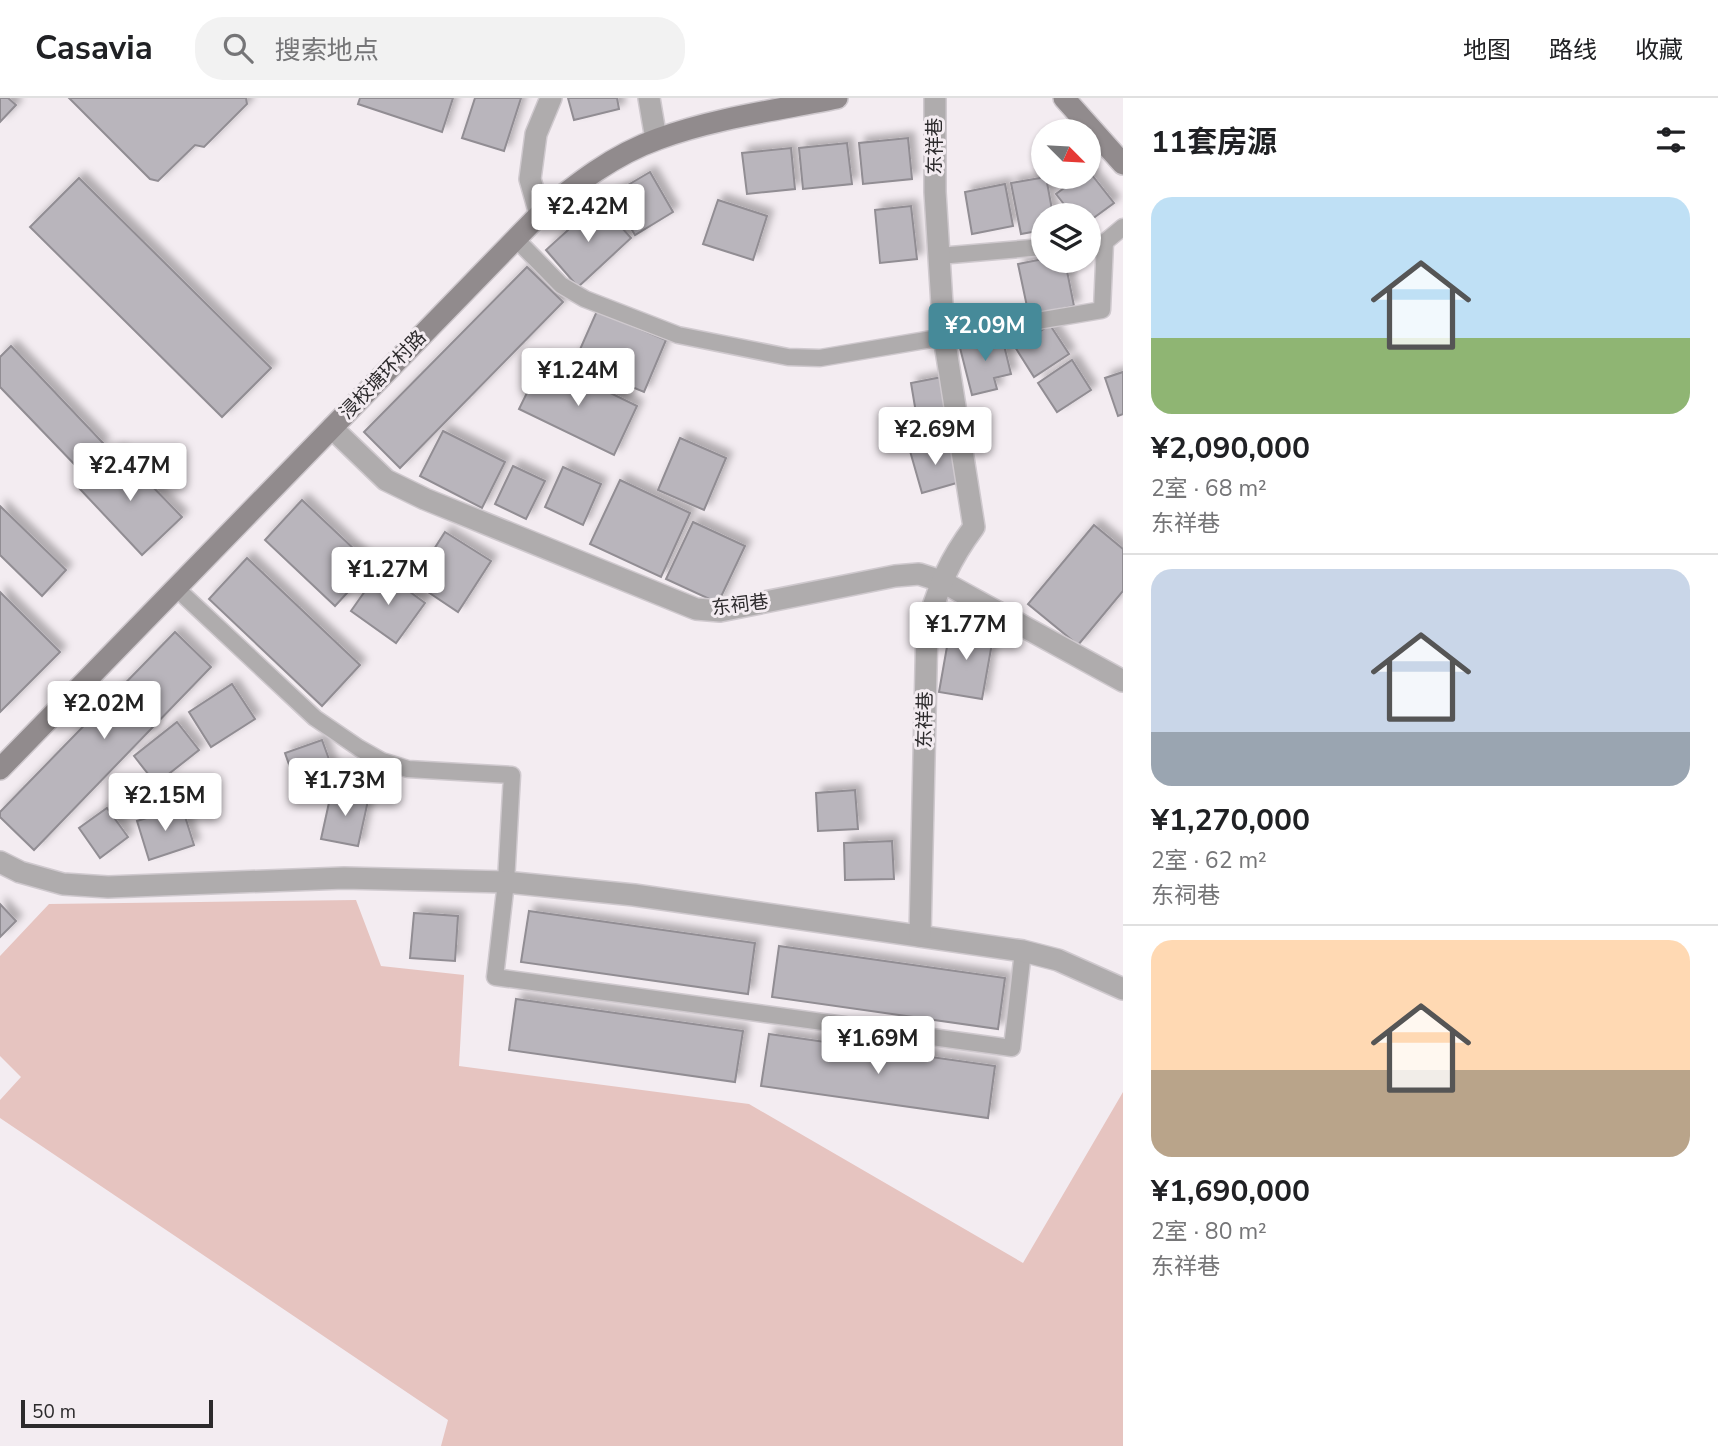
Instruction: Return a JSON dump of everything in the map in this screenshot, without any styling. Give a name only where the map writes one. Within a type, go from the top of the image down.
[{"type":"street","points":[[540,214],[530,179],[536,134],[551,98]]},
{"type":"street","points":[[649,98],[656,139]]},
{"type":"street","name":"浸校塘环村路","points":[[0,769],[540,214],[574,186],[613,160],[656,139],[702,126],[837,98]]},
{"type":"street","name":"东祥巷","points":[[920,936],[928,625],[941,581],[954,554],[974,527],[944,337],[935,192],[935,98]]},
{"type":"street","points":[[1064,98],[1123,164]]},
{"type":"street","name":"东祠巷","points":[[332,428],[386,480],[425,499],[696,609],[720,611],[895,576],[919,575],[941,581],[1123,681]]},
{"type":"street","points":[[0,862],[20,872],[63,884],[108,887],[344,878],[506,882],[634,895],[1023,951],[1058,960],[1123,989]]},
{"type":"lane","points":[[1101,242],[1123,227]]},
{"type":"lane","points":[[516,239],[561,285],[585,299],[678,335],[788,357],[820,359],[1102,310],[1105,242]]},
{"type":"lane","points":[[939,256],[1031,248]]},
{"type":"lane","points":[[176,588],[315,718],[382,761],[408,769],[512,775],[506,882],[495,977],[1013,1048],[1023,951]]},
{"type":"shaded area","points":[[356,900],[381,966],[464,975],[459,1066],[749,1104],[1023,1263],[1123,1092],[1123,1446],[441,1446],[448,1420],[0,1118],[0,1100],[21,1077],[0,1056],[0,956],[49,904]]},
{"type":"building","points":[[0,98],[8,98],[16,105],[0,122]]},
{"type":"building","points":[[69,98],[246,98],[247,104],[204,147],[195,145],[158,181],[150,179]]},
{"type":"building","points":[[360,98],[453,98],[442,132],[358,104]]},
{"type":"building","points":[[475,98],[521,98],[504,151],[462,138]]},
{"type":"building","points":[[568,98],[617,98],[619,109],[574,120]]},
{"type":"building","points":[[908,138],[912,179],[863,184],[859,143]]},
{"type":"building","points":[[847,143],[852,184],[803,189],[799,148]]},
{"type":"building","points":[[791,148],[795,189],[747,194],[742,153]]},
{"type":"building","points":[[650,172],[673,212],[635,235],[611,195]]},
{"type":"building","points":[[79,178],[271,368],[222,417],[30,227]]},
{"type":"building","points":[[1031,180],[1031,189],[1048,189],[1051,203],[1031,203],[1031,232],[1021,234],[1011,183]]},
{"type":"building","points":[[1005,184],[1013,226],[972,234],[965,192]]},
{"type":"building","points":[[1101,186],[1114,203],[1101,212],[1101,203],[1063,203],[1056,194],[1063,189],[1101,189]]},
{"type":"building","points":[[718,200],[767,216],[753,260],[703,244]]},
{"type":"building","points":[[599,202],[631,238],[578,287],[546,250]]},
{"type":"building","points":[[911,206],[917,259],[880,263],[875,210]]},
{"type":"building","points":[[1031,261],[1031,273],[1067,273],[1074,306],[1029,316],[1018,264]]},
{"type":"building","points":[[527,267],[563,302],[400,468],[364,432]]},
{"type":"building","points":[[597,311],[666,340],[644,392],[574,363]]},
{"type":"building","points":[[1050,325],[1069,354],[1034,377],[1015,347]]},
{"type":"building","points":[[1001,333],[1011,374],[994,378],[997,389],[972,395],[959,344]]},
{"type":"building","points":[[11,346],[103,443],[78,468],[0,387],[0,357]]},
{"type":"building","points":[[543,360],[637,406],[614,455],[519,409]]},
{"type":"building","points":[[1072,360],[1091,390],[1057,412],[1038,383]]},
{"type":"building","points":[[1123,372],[1123,414],[1118,416],[1105,378]]},
{"type":"building","points":[[942,377],[949,419],[918,425],[911,383]]},
{"type":"building","points":[[443,431],[505,462],[482,508],[420,476]]},
{"type":"building","points":[[680,438],[726,458],[704,510],[658,490]]},
{"type":"building","points":[[948,440],[960,482],[922,493],[910,451]]},
{"type":"building","points":[[118,451],[182,517],[142,555],[79,488]]},
{"type":"building","points":[[513,466],[545,481],[526,519],[495,504]]},
{"type":"building","points":[[563,467],[601,484],[583,525],[545,507]]},
{"type":"building","points":[[620,480],[690,513],[661,577],[590,544]]},
{"type":"building","points":[[302,500],[372,566],[335,606],[265,540]]},
{"type":"building","points":[[0,506],[66,570],[42,596],[0,555]]},
{"type":"building","points":[[693,522],[745,546],[718,603],[666,579]]},
{"type":"building","points":[[1094,525],[1123,549],[1123,591],[1078,645],[1028,604]]},
{"type":"building","points":[[445,532],[491,561],[458,612],[413,582]]},
{"type":"building","points":[[247,558],[360,665],[322,706],[209,599]]},
{"type":"building","points":[[380,570],[425,603],[396,643],[351,611]]},
{"type":"building","points":[[0,592],[60,652],[0,712]]},
{"type":"building","points":[[951,624],[994,632],[982,699],[939,692]]},
{"type":"building","points":[[175,632],[211,667],[34,850],[0,817],[0,812]]},
{"type":"building","points":[[232,684],[255,719],[211,747],[189,712]]},
{"type":"building","points":[[177,722],[199,750],[156,784],[134,756]]},
{"type":"building","points":[[322,740],[335,776],[298,790],[285,753]]},
{"type":"building","points":[[332,789],[369,796],[358,846],[321,839]]},
{"type":"building","points":[[855,790],[858,829],[818,831],[816,793]]},
{"type":"building","points":[[182,807],[194,845],[149,860],[137,821]]},
{"type":"building","points":[[107,808],[128,837],[100,858],[79,828]]},
{"type":"building","points":[[892,841],[894,879],[845,880],[844,843]]},
{"type":"building","points":[[0,904],[16,921],[0,937]]},
{"type":"building","points":[[529,911],[755,943],[748,994],[521,962]]},
{"type":"building","points":[[414,913],[458,916],[455,961],[410,958]]},
{"type":"building","points":[[779,946],[1005,978],[998,1029],[772,997]]},
{"type":"building","points":[[516,999],[743,1031],[735,1082],[509,1050]]},
{"type":"building","points":[[769,1034],[995,1066],[988,1118],[761,1086]]}]
